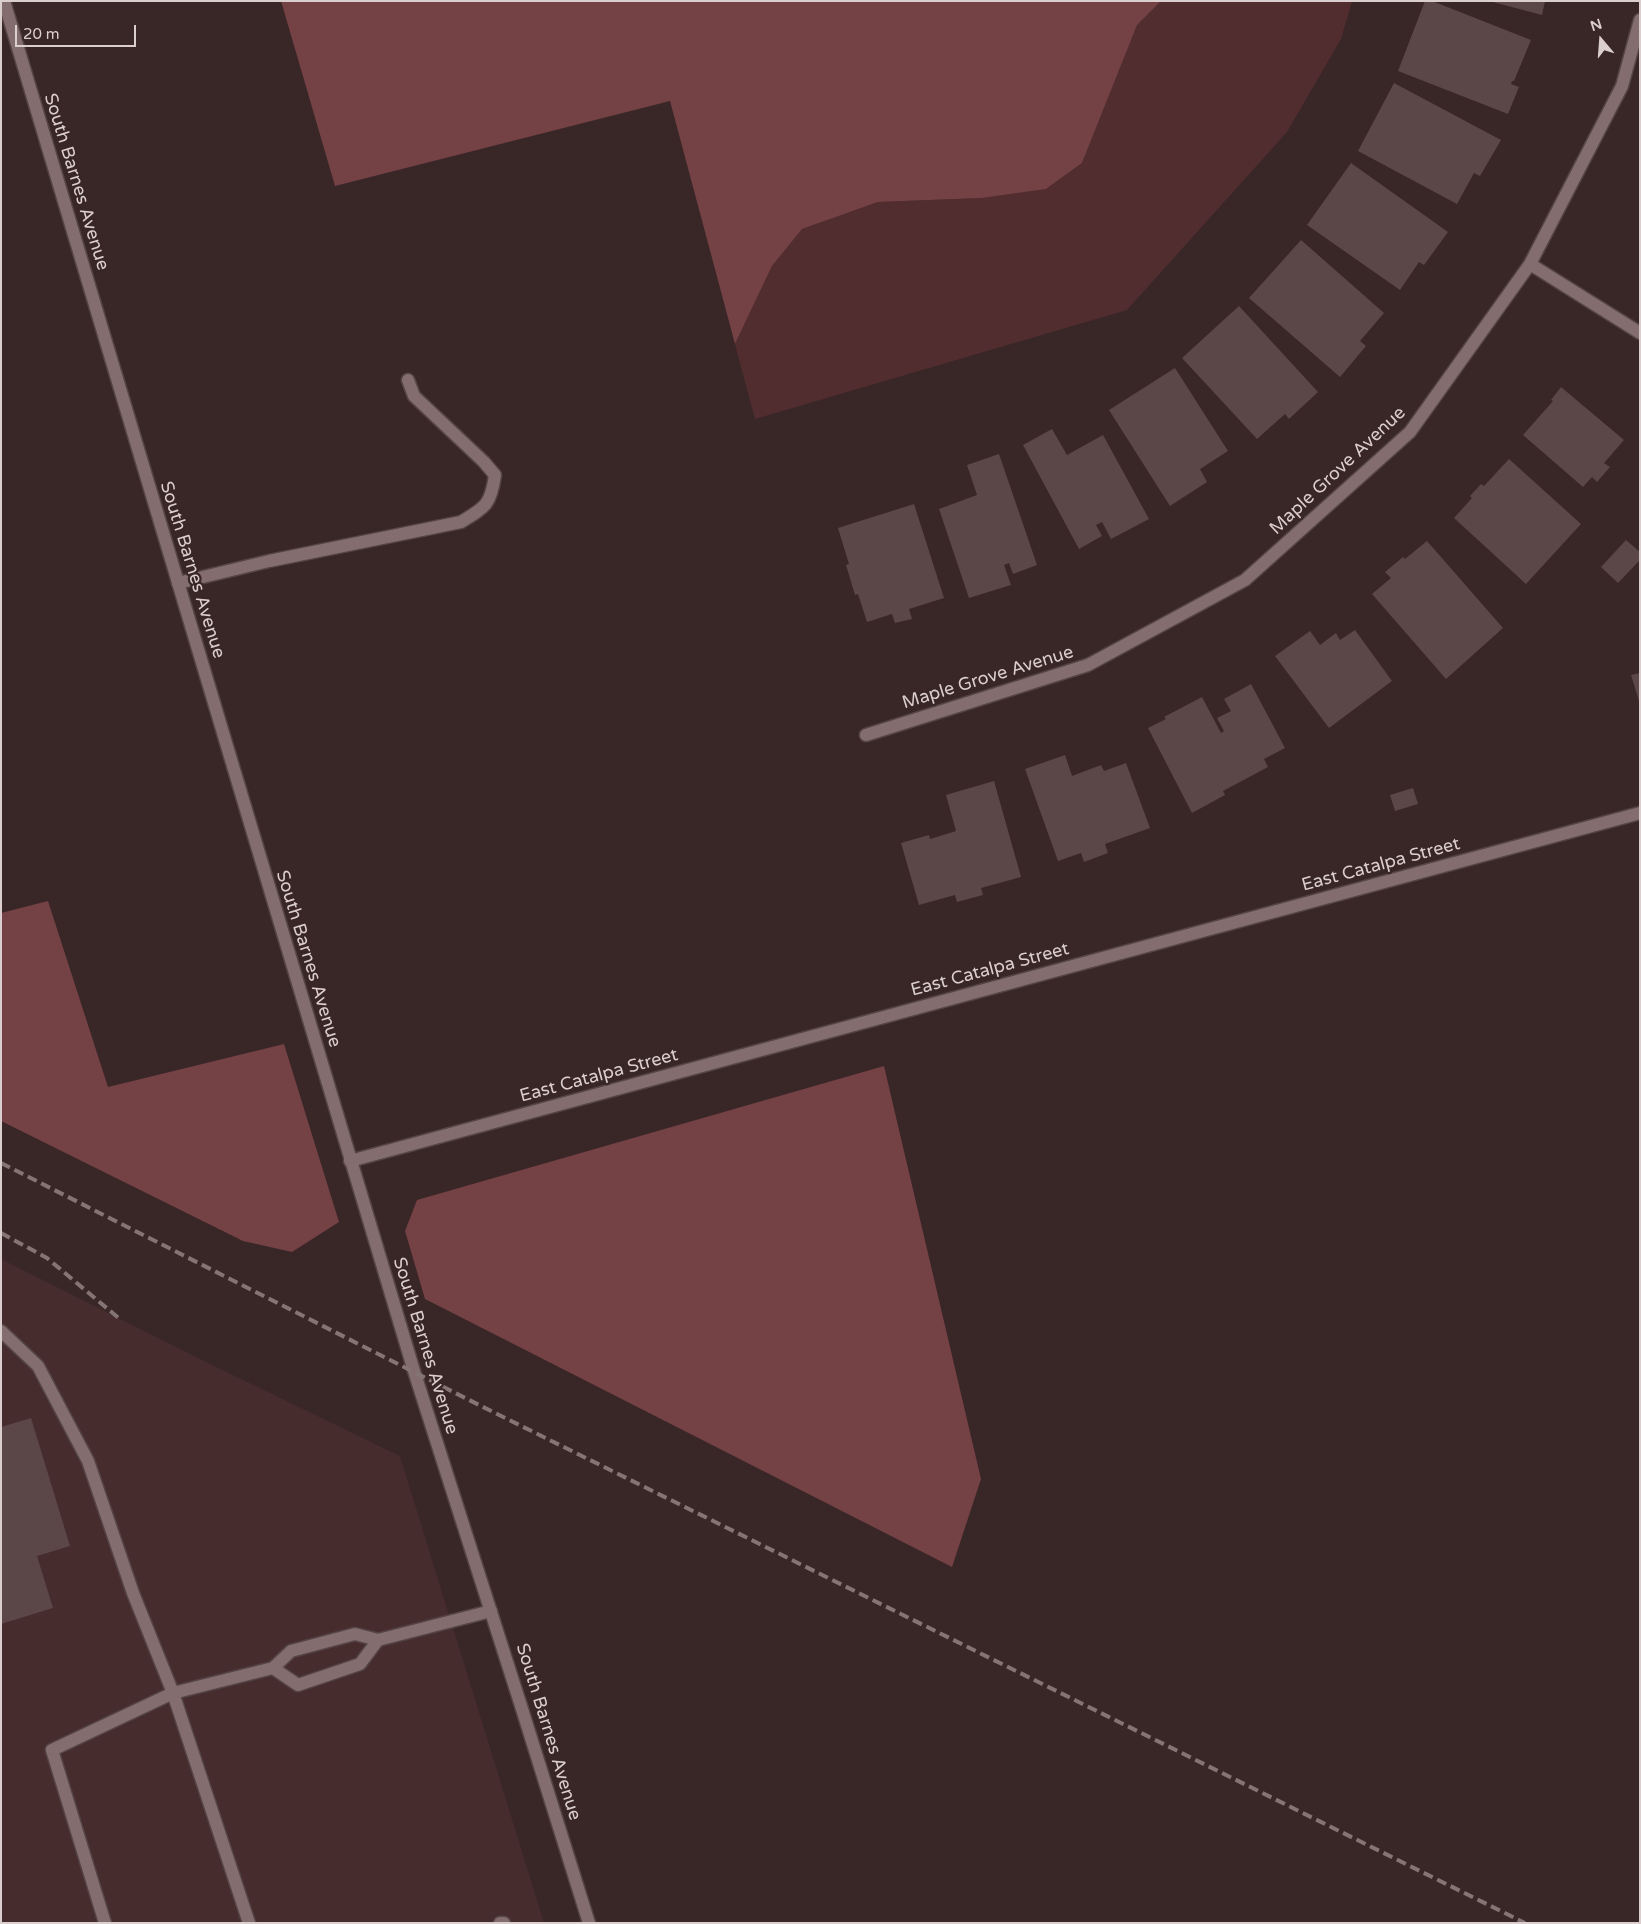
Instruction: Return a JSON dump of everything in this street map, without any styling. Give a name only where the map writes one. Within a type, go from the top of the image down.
[{"type":"street","name":"South Barnes Avenue","points":[[4,1],[350,1161],[414,1371],[589,1923]]},
{"type":"street","name":"Maple Grove Avenue","points":[[866,735],[1088,666],[1244,580],[1410,432],[1530,264],[1622,86],[1640,20]]},
{"type":"street","points":[[1530,264],[1640,333]]},
{"type":"street","points":[[178,583],[269,561],[461,522],[483,509],[493,493],[495,475],[484,462],[414,396],[408,380]]},
{"type":"street","name":"East Catalpa Street","points":[[350,1161],[1640,813]]},
{"type":"street","points":[[1,1330],[38,1366],[88,1460],[133,1593],[173,1693],[250,1923]]},
{"type":"street","points":[[105,1923],[52,1750],[173,1693],[273,1668],[291,1651],[355,1634],[378,1640],[491,1611]]},
{"type":"street","points":[[273,1668],[298,1684],[360,1664],[378,1640]]},
{"type":"shaded area","points":[[281,1],[1161,1],[1137,25],[1082,163],[1046,189],[982,198],[878,202],[802,229],[772,266],[735,344],[670,101],[335,186]]},
{"type":"shaded area","points":[[1161,1],[1352,1],[1341,39],[1287,132],[1127,310],[755,419],[735,344],[772,266],[802,229],[878,202],[982,198],[1046,189],[1082,163],[1137,24]]},
{"type":"shaded area","points":[[48,901],[108,1087],[284,1044],[339,1222],[292,1252],[243,1241],[1,1121],[1,913]]},
{"type":"shaded area","points":[[884,1066],[981,1479],[952,1567],[425,1299],[405,1231],[417,1200]]},
{"type":"shaded area","points":[[1,1259],[204,1361],[400,1456],[544,1923],[1,1923]]},
{"type":"building","points":[[1425,1],[1432,1],[1531,40],[1511,84],[1519,87],[1508,114],[1398,71]]},
{"type":"building","points":[[1489,1],[1545,1],[1542,15]]},
{"type":"building","points":[[1394,83],[1501,140],[1480,176],[1474,173],[1457,204],[1358,151]]},
{"type":"building","points":[[1351,163],[1448,232],[1424,265],[1419,262],[1400,290],[1307,225]]},
{"type":"building","points":[[1301,240],[1384,313],[1360,341],[1366,346],[1340,377],[1249,298]]},
{"type":"building","points":[[1239,306],[1318,392],[1289,419],[1285,414],[1257,439],[1182,358]]},
{"type":"building","points":[[1175,368],[1228,451],[1200,469],[1207,482],[1170,506],[1109,410]]},
{"type":"building","points":[[1561,387],[1624,440],[1604,463],[1610,467],[1597,482],[1592,477],[1583,487],[1523,435],[1553,401],[1551,400]]},
{"type":"building","points":[[1052,429],[1067,455],[1103,435],[1149,519],[1111,539],[1102,522],[1096,525],[1102,536],[1079,549],[1023,445]]},
{"type":"building","points":[[999,454],[1037,565],[1013,574],[1009,563],[1004,565],[1011,585],[969,598],[939,509],[977,495],[967,465]]},
{"type":"building","points":[[1509,459],[1581,524],[1526,584],[1454,518],[1472,498],[1470,496],[1481,484],[1484,486]]},
{"type":"building","points":[[914,504],[944,598],[909,609],[912,619],[895,623],[892,614],[867,622],[858,594],[855,595],[846,565],[849,564],[838,528]]},
{"type":"building","points":[[1626,540],[1640,552],[1640,560],[1618,583],[1601,567]]},
{"type":"building","points":[[1427,541],[1503,628],[1446,679],[1372,594],[1391,578],[1385,572]]},
{"type":"building","points":[[1355,630],[1392,681],[1329,728],[1275,656],[1310,631],[1320,645],[1336,633],[1340,640]]},
{"type":"building","points":[[1640,673],[1640,701],[1639,701],[1631,675]]},
{"type":"building","points":[[1251,684],[1285,748],[1264,759],[1268,767],[1223,791],[1225,795],[1192,813],[1148,728],[1166,719],[1164,717],[1202,697],[1221,733],[1224,731],[1217,718],[1231,711],[1224,699]]},
{"type":"building","points":[[1065,755],[1072,776],[1101,765],[1104,771],[1126,763],[1150,828],[1105,844],[1108,853],[1084,862],[1081,853],[1058,861],[1025,769]]},
{"type":"building","points":[[994,781],[1021,877],[981,888],[983,895],[957,902],[955,895],[919,905],[901,843],[929,835],[930,839],[956,831],[946,795]]},
{"type":"building","points":[[1413,788],[1418,804],[1395,811],[1390,795]]},
{"type":"building","points":[[31,1418],[70,1546],[37,1556],[53,1608],[1,1624],[1,1427]]},
{"type":"railway","points":[[1,1163],[481,1406],[1525,1923]]},
{"type":"railway","points":[[1,1233],[47,1258],[121,1320]]}]
